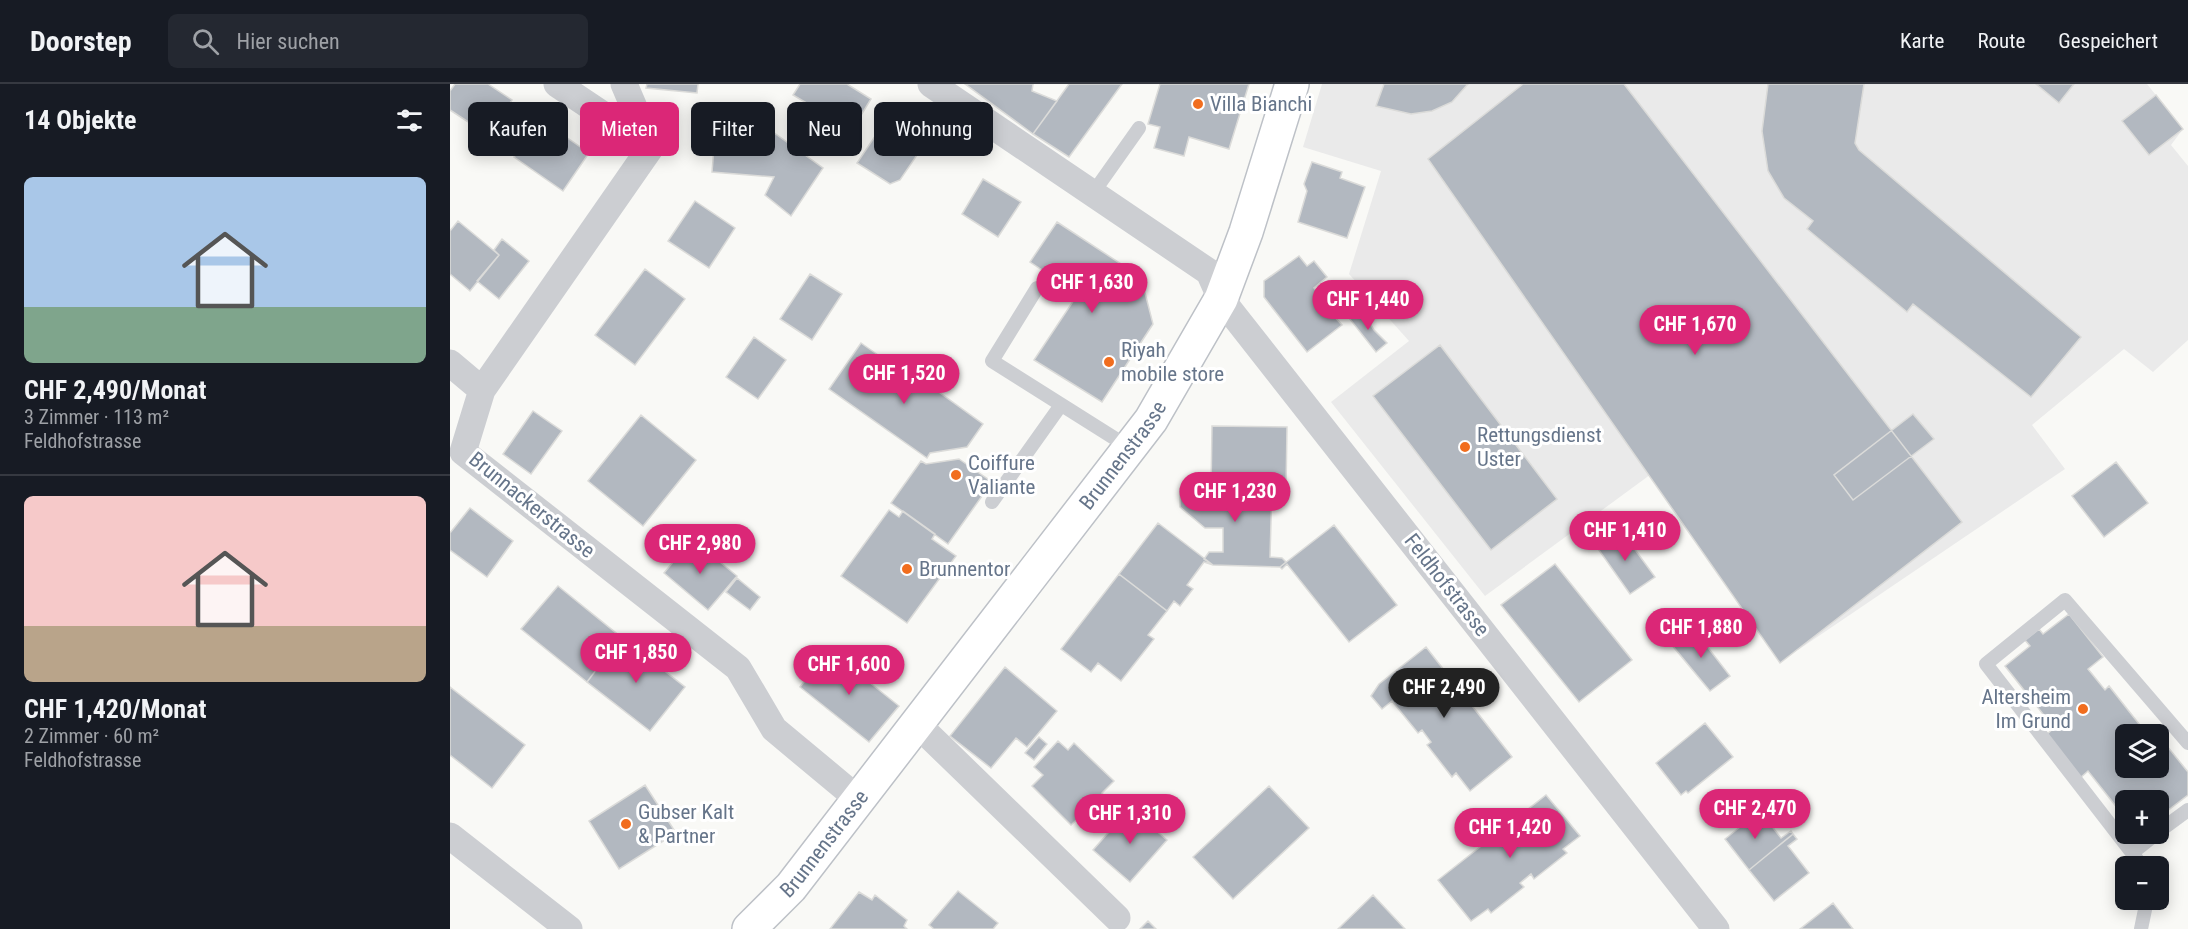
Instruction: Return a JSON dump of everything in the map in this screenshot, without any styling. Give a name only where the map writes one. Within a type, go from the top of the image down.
[{"type":"main road","name":"Brunnenstrasse","points":[[749,929],[791,887],[1151,420],[1221,299],[1246,232],[1292,84]]},
{"type":"street","points":[[557,84],[584,102]]},
{"type":"street","points":[[624,84],[632,102]]},
{"type":"street","name":"Feldhofstrasse","points":[[931,84],[1209,272],[1221,299],[1716,929]]},
{"type":"street","name":"Brunnackerstrasse","points":[[645,156],[482,390],[457,460],[738,668],[774,729],[858,800]]},
{"type":"street","points":[[450,363],[482,390]]},
{"type":"street","points":[[917,724],[1117,918]]},
{"type":"street","points":[[450,836],[569,929]]},
{"type":"lane","points":[[1093,194],[1139,128]]},
{"type":"lane","points":[[1037,288],[992,362],[1130,448]]},
{"type":"lane","points":[[992,502],[1061,405]]},
{"type":"lane","points":[[2134,856],[1986,664],[2065,600],[2188,743]]},
{"type":"lane","points":[[2169,825],[2188,810]]},
{"type":"lane","points":[[2132,853],[2144,844]]},
{"type":"lane","points":[[2142,929],[2145,910]]},
{"type":"shaded area","points":[[1322,84],[2147,84],[2183,129],[2171,145],[2188,166],[2188,340],[2153,372],[2124,349],[2032,425],[2065,469],[1798,650],[1658,469],[1485,596],[1331,402],[1409,341],[1349,274],[1381,171],[1303,147]]},
{"type":"building","points":[[455,84],[488,84],[512,100],[511,102],[468,102],[468,122],[450,110],[450,91]]},
{"type":"building","points":[[647,84],[698,84],[697,93],[646,88]]},
{"type":"building","points":[[800,84],[847,84],[871,99],[862,114],[862,102],[805,102],[793,95]]},
{"type":"building","points":[[965,84],[1033,84],[1032,91],[1057,101],[1033,134],[993,105],[993,102],[989,102]]},
{"type":"building","points":[[1069,84],[1122,84],[1069,157],[1033,134]]},
{"type":"building","name":"Villa Bianchi","points":[[1160,84],[1249,84],[1229,149],[1189,137],[1184,156],[1154,148],[1160,127],[1148,124]]},
{"type":"building","points":[[1384,84],[1468,84],[1452,102],[1432,111],[1411,114],[1376,106]]},
{"type":"building","points":[[1523,84],[1624,84],[1962,522],[1780,663],[1428,159]]},
{"type":"building","points":[[1768,84],[1864,84],[1855,143],[1859,150],[2081,337],[2031,397],[1913,304],[1907,312],[1807,229],[1813,221],[1784,198],[1768,171],[1762,131]]},
{"type":"building","points":[[2036,84],[2074,84],[2059,103]]},
{"type":"building","points":[[2156,95],[2183,129],[2149,155],[2122,121]]},
{"type":"building","points":[[775,134],[787,142],[787,156],[806,156],[823,168],[791,216],[765,195],[774,177],[712,172],[713,156],[775,156]]},
{"type":"building","points":[[568,138],[580,147],[580,156],[587,156],[563,191],[514,157],[568,156]]},
{"type":"building","points":[[874,138],[874,156],[916,156],[900,180],[890,184],[857,163]]},
{"type":"building","points":[[1312,162],[1342,172],[1340,178],[1365,187],[1347,238],[1298,222],[1307,191],[1304,184]]},
{"type":"building","points":[[983,179],[1021,202],[998,237],[962,214]]},
{"type":"building","points":[[695,201],[735,228],[709,268],[668,241]]},
{"type":"building","points":[[458,221],[499,255],[470,291],[450,274],[450,231]]},
{"type":"building","points":[[1057,222],[1141,277],[1153,324],[1102,402],[1034,360],[1078,294],[1030,262]]},
{"type":"building","points":[[502,239],[529,261],[499,299],[477,281],[499,255],[494,250]]},
{"type":"building","points":[[1299,256],[1307,266],[1314,261],[1327,277],[1314,288],[1319,295],[1326,290],[1341,309],[1333,315],[1342,325],[1307,352],[1264,297],[1264,281]]},
{"type":"building","points":[[645,269],[685,299],[635,365],[595,335]]},
{"type":"building","points":[[810,274],[842,294],[812,340],[780,319]]},
{"type":"building","points":[[1361,309],[1374,330],[1387,343],[1376,352],[1349,318]]},
{"type":"building","points":[[754,337],[786,360],[758,399],[726,377]]},
{"type":"building","points":[[861,343],[908,376],[911,372],[983,424],[967,447],[930,453],[927,458],[829,389]]},
{"type":"building","name":"Rettungsdienst Uster","points":[[1440,345],[1557,499],[1491,550],[1373,396]]},
{"type":"building","points":[[533,411],[562,431],[531,474],[503,454]]},
{"type":"building","points":[[1913,414],[1934,439],[1853,500],[1834,475]]},
{"type":"building","points":[[641,415],[696,460],[643,526],[588,481]]},
{"type":"building","points":[[1212,426],[1287,427],[1286,490],[1272,490],[1272,487],[1224,486],[1224,491],[1211,490]]},
{"type":"building","points":[[959,459],[992,482],[948,544],[891,503],[921,461],[926,464]]},
{"type":"building","points":[[2116,462],[2148,503],[2104,537],[2072,496]]},
{"type":"building","points":[[1224,486],[1272,487],[1270,557],[1282,558],[1286,562],[1280,567],[1213,565],[1204,559],[1209,552],[1223,552],[1223,528],[1205,528],[1180,507],[1180,489],[1211,488],[1211,490],[1224,491]]},
{"type":"building","points":[[470,508],[513,541],[487,577],[450,550],[450,533]]},
{"type":"building","points":[[889,510],[899,517],[903,511],[935,534],[932,539],[956,556],[907,623],[841,576]]},
{"type":"building","points":[[1158,523],[1213,565],[1204,562],[1187,585],[1193,589],[1180,606],[1174,601],[1167,611],[1119,574]]},
{"type":"building","points":[[1334,525],[1397,605],[1349,642],[1287,564],[1282,569],[1280,567]]},
{"type":"building","points":[[1620,529],[1655,577],[1630,594],[1596,546]]},
{"type":"building","points":[[692,539],[737,576],[708,610],[664,573]]},
{"type":"building","points":[[1555,564],[1632,660],[1579,702],[1501,605]]},
{"type":"building","points":[[1119,574],[1167,611],[1148,635],[1154,639],[1121,681],[1098,663],[1091,672],[1061,649]]},
{"type":"building","points":[[737,578],[760,597],[750,610],[726,592]]},
{"type":"building","points":[[558,586],[621,637],[587,682],[521,629]]},
{"type":"building","name":"Altersheim Im Grund","points":[[2069,614],[2103,657],[2088,669],[2105,690],[2109,686],[2139,724],[2115,724],[2115,778],[2169,778],[2169,748],[2188,772],[2188,795],[2169,810],[2169,790],[2115,790],[2115,805],[2088,771],[2080,778],[2046,735],[2054,728],[2005,666],[2030,646],[2025,640],[2039,629],[2043,634]]},
{"type":"building","points":[[1692,627],[1730,676],[1710,691],[1671,644]]},
{"type":"building","points":[[621,637],[685,687],[650,731],[587,682]]},
{"type":"building","points":[[1426,647],[1512,757],[1470,791],[1456,773],[1452,777],[1427,745],[1431,742],[1422,730],[1418,733],[1392,701],[1382,709],[1371,696],[1379,684]]},
{"type":"building","points":[[829,650],[899,706],[869,742],[800,687]]},
{"type":"building","points":[[1005,667],[1057,711],[1027,747],[1016,738],[991,768],[950,736]]},
{"type":"building","points":[[450,687],[525,745],[492,788],[450,755]]},
{"type":"building","points":[[1705,723],[1733,757],[1688,793],[1686,791],[1681,795],[1656,763]]},
{"type":"building","points":[[1039,737],[1047,744],[1034,760],[1025,753]]},
{"type":"building","points":[[1058,741],[1068,750],[1074,743],[1114,781],[1102,793],[1106,798],[1090,814],[1087,810],[1071,825],[1032,786],[1043,775],[1034,767]]},
{"type":"building","points":[[645,785],[676,833],[619,869],[589,821]]},
{"type":"building","points":[[1269,786],[1309,828],[1233,899],[1193,857]]},
{"type":"building","points":[[1546,795],[1580,836],[1563,849],[1567,853],[1534,879],[1531,874],[1520,883],[1524,887],[1491,913],[1488,909],[1471,921],[1438,880]]},
{"type":"building","points":[[1130,808],[1167,840],[1130,882],[1093,850]]},
{"type":"building","points":[[1760,811],[1781,838],[1791,831],[1793,834],[1749,870],[1725,839]]},
{"type":"building","points":[[1793,834],[1797,839],[1788,846],[1809,873],[1774,901],[1749,870]]},
{"type":"building","points":[[958,891],[998,923],[993,929],[934,929],[929,925]]},
{"type":"building","points":[[859,892],[872,900],[875,895],[907,920],[904,926],[907,929],[830,929]]},
{"type":"building","points":[[1373,895],[1405,929],[1338,929]]},
{"type":"building","points":[[1833,903],[1853,929],[1800,929]]},
{"type":"building","points":[[1148,921],[1156,929],[1140,929]]},
{"type":"place","name":"Villa Bianchi","points":[[1198,104]]},
{"type":"place","name":"Riyah mobile store","points":[[1109,362]]},
{"type":"place","name":"Rettungsdienst Uster","points":[[1465,447]]},
{"type":"place","name":"Coiffure Valiante","points":[[956,475]]},
{"type":"place","name":"Brunnentor","points":[[907,569]]},
{"type":"place","name":"Altersheim Im Grund","points":[[2083,709]]},
{"type":"place","name":"Gubser Kalt & Partner","points":[[626,824]]}]
